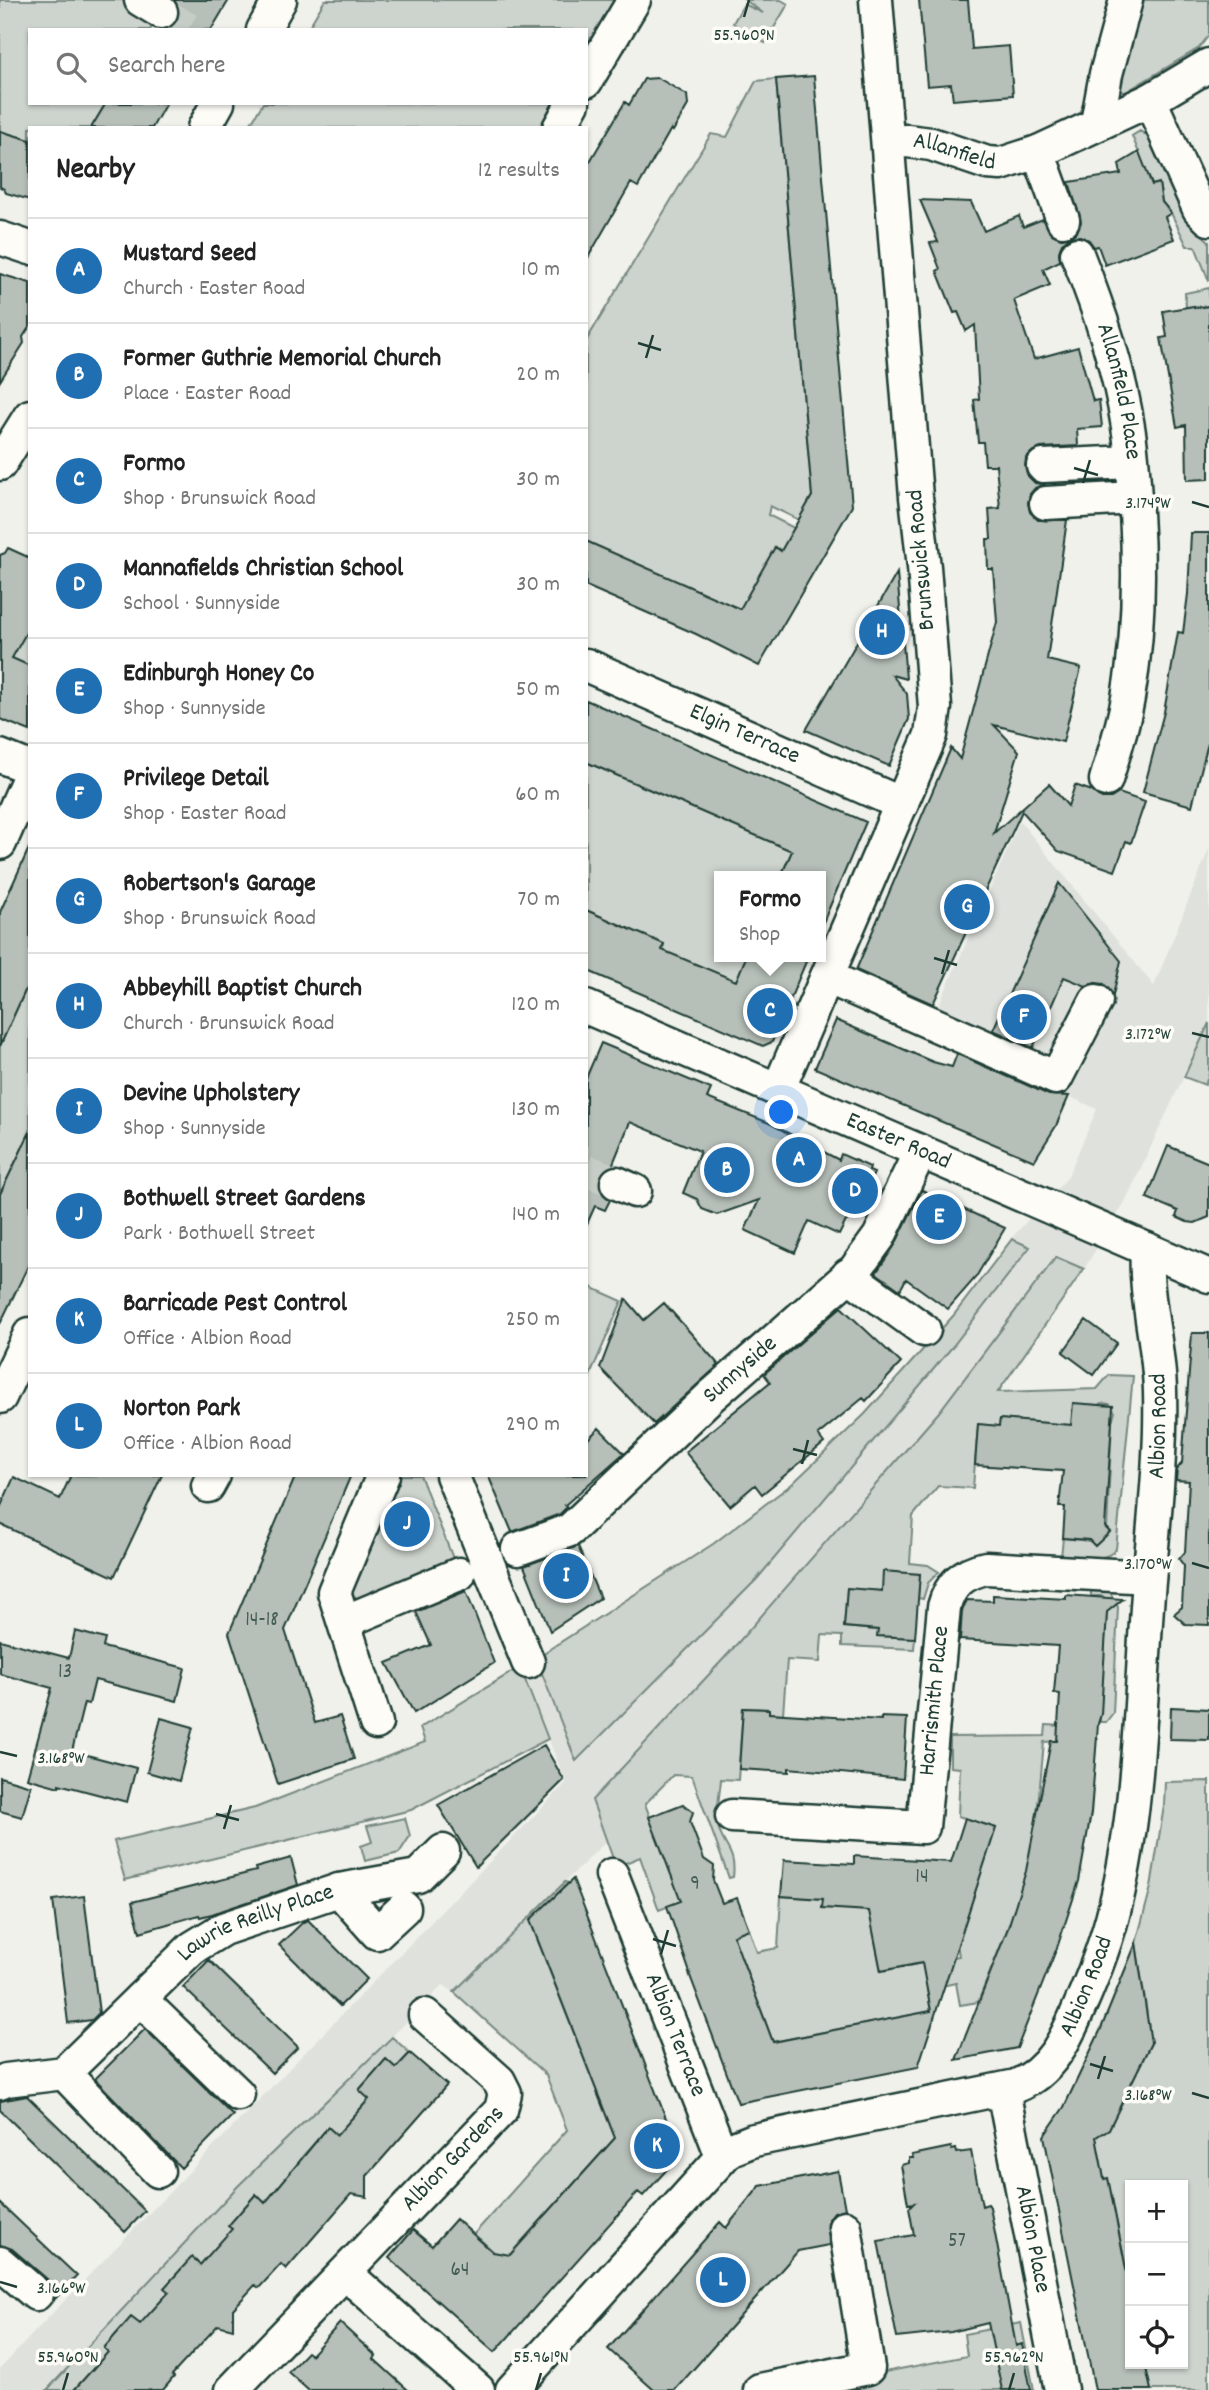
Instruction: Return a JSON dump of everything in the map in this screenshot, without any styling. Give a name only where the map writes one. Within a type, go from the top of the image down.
[{"type":"street","points":[[263,28],[281,0]]},
{"type":"street","points":[[588,78],[634,0]]},
{"type":"street","name":"Brunswick Road","points":[[778,1090],[931,736],[935,706],[876,0]]},
{"type":"street","points":[[1097,123],[1106,74],[1126,0]]},
{"type":"street","name":"Allanfield","points":[[888,142],[931,144],[987,163],[1001,164],[1038,152],[1150,100],[1209,65]]},
{"type":"street","points":[[1150,100],[1199,209],[1209,219]]},
{"type":"street","points":[[205,126],[217,105]]},
{"type":"street","points":[[560,126],[572,105]]},
{"type":"street","points":[[1038,152],[1063,220]]},
{"type":"street","points":[[0,239],[28,247]]},
{"type":"street","name":"Allanfield Place","points":[[1077,254],[1112,356],[1126,413],[1140,562],[1136,647],[1128,700],[1107,780]]},
{"type":"street","points":[[0,464],[28,419]]},
{"type":"street","points":[[1043,466],[1132,461]]},
{"type":"street","points":[[1046,503],[1135,498]]},
{"type":"street","name":"Elgin Terrace","points":[[588,666],[902,804]]},
{"type":"street","points":[[0,756],[28,767]]},
{"type":"street","points":[[0,843],[28,780]]},
{"type":"street","points":[[827,977],[1056,1078],[1096,1001]]},
{"type":"street","name":"Easter Road","points":[[588,1008],[1209,1276]]},
{"type":"street","name":"Sunnyside","points":[[518,1549],[570,1530],[710,1398],[848,1275],[879,1237],[920,1152]]},
{"type":"street","name":"Albion Road","points":[[512,2390],[722,2156],[737,2146],[754,2140],[1003,2090],[1035,2077],[1053,2058],[1077,2011],[1108,1934],[1122,1871],[1133,1799],[1160,1391],[1146,1285],[1147,1249]]},
{"type":"street","points":[[848,1275],[924,1331]]},
{"type":"street","points":[[0,1398],[28,1338]]},
{"type":"street","points":[[376,1723],[334,1592],[382,1477]]},
{"type":"street","points":[[453,1477],[528,1662]]},
{"type":"street","name":"Harrismith Place","points":[[732,1816],[923,1827],[944,1607],[951,1588],[957,1581],[968,1573],[986,1568],[1149,1577]]},
{"type":"street","points":[[344,1622],[459,1574]]},
{"type":"street","points":[[338,1890],[418,1876],[443,1851]]},
{"type":"street","name":"Albion Terrace","points":[[612,1875],[722,2156]]},
{"type":"street","name":"Lawrie Reilly Place","points":[[64,2073],[192,1948],[223,1929],[338,1890],[377,1933],[404,1908]]},
{"type":"street","points":[[140,1999],[237,2094]]},
{"type":"street","name":"Albion Gardens","points":[[232,2390],[503,2105],[505,2093],[499,2081],[425,2015]]},
{"type":"street","points":[[0,2083],[64,2073],[158,2171]]},
{"type":"street","name":"Albion Place","points":[[1003,2090],[1060,2390]]},
{"type":"street","points":[[760,2390],[868,2368],[845,2227]]},
{"type":"street","points":[[0,2263],[36,2294]]},
{"type":"street","points":[[345,2273],[478,2390]]},
{"type":"shaded area","points":[[0,0],[167,0],[151,28],[28,28],[28,105],[105,105],[92,126],[28,126],[28,139],[0,131]]},
{"type":"shaded area","points":[[325,0],[615,0],[588,46],[588,28],[308,28]]},
{"type":"shaded area","points":[[745,0],[781,0],[788,4],[765,43],[733,23],[744,4],[763,13]]},
{"type":"shaded area","points":[[1137,0],[1209,0],[1209,35],[1199,48],[1124,93],[1119,86]]},
{"type":"shaded area","points":[[776,79],[812,496],[799,520],[770,506],[768,515],[796,529],[783,552],[776,547],[745,613],[588,542],[588,338],[711,134],[727,137],[756,81]]},
{"type":"shaded area","points":[[262,105],[552,105],[540,126],[249,126]]},
{"type":"shaded area","points":[[1140,131],[1149,137],[1189,224],[1209,241],[1209,281],[1195,246],[1187,246],[1171,213],[1162,202],[1159,184],[1152,185],[1132,136]]},
{"type":"shaded area","points":[[1209,288],[1209,306],[1186,307],[1185,293]]},
{"type":"shaded area","points":[[28,627],[28,666],[9,667],[18,634]]},
{"type":"shaded area","points":[[588,763],[792,851],[783,871],[714,871],[714,962],[745,962],[741,984],[662,950],[664,944],[588,911]]},
{"type":"shaded area","points":[[1020,821],[1154,986],[1209,849],[1209,1023],[1125,1202],[1084,1269],[990,1404],[673,1775],[454,1992],[443,1985],[238,2186],[47,2390],[0,2390],[0,2369],[39,2327],[566,1783],[520,1667],[713,1544],[792,1484],[865,1414],[953,1316],[1014,1235],[1067,1178],[1097,1109],[927,1032]]},
{"type":"shaded area","points":[[28,984],[28,1136],[0,1194],[0,1046]]},
{"type":"shaded area","points":[[1209,1023],[1209,1074],[1205,1085],[1184,1077]]},
{"type":"shaded area","points":[[1012,1239],[1030,1247],[953,1346],[757,1579],[576,1761],[536,1658],[713,1544],[792,1484],[865,1414],[953,1316]]},
{"type":"shaded area","points":[[1056,1257],[1084,1269],[998,1392],[1097,1389],[1109,1375],[1133,1376],[1116,1549],[1098,1558],[1061,1557],[1063,1538],[1098,1542],[1107,1529],[1112,1421],[1115,1412],[1109,1404],[1102,1403],[1071,1425],[1000,1419],[999,1426],[978,1424],[973,1488],[938,1486],[913,1516],[910,1563],[928,1565],[939,1572],[928,1583],[923,1599],[918,1598],[920,1574],[882,1591],[847,1588],[844,1627],[878,1630],[878,1636],[915,1638],[914,1649],[842,1646],[842,1636],[822,1635],[820,1662],[787,1660],[783,1714],[769,1713],[769,1709],[743,1708],[738,1780],[721,1779],[718,1807],[719,1831],[731,1853],[733,1877],[729,1878],[692,1776],[673,1775],[645,1804],[682,1901],[659,1910],[640,1857],[616,1867],[592,1800],[729,1653],[939,1412]]},
{"type":"shaded area","points":[[588,1286],[622,1301],[588,1380]]},
{"type":"shaded area","points":[[395,1477],[421,1477],[456,1566],[362,1601],[354,1596],[349,1583]]},
{"type":"shaded area","points":[[1091,1587],[1110,1592],[1118,1607],[1113,1713],[1106,1722],[1100,1722],[1100,1713],[1109,1604],[1103,1596],[1091,1596]]},
{"type":"shaded area","points":[[520,1667],[548,1739],[411,1810],[125,1880],[114,1841],[255,1808],[425,1742],[420,1728]]},
{"type":"shaded area","points":[[1046,1725],[1084,1727],[1097,1738],[1044,1742],[1036,1822],[1027,1870],[1011,1920],[978,2002],[960,2005],[956,1983],[927,1989],[931,2011],[773,2042],[744,1964],[729,1937],[749,1929],[757,1952],[778,1948],[781,1896],[880,1902],[875,1940],[881,1971],[959,1956],[956,1937],[960,1938],[996,1828],[958,1816],[960,1768],[950,1767],[950,1737],[1045,1736]]},
{"type":"shaded area","points":[[1209,1781],[1209,2390],[1151,2390],[1146,2369],[1188,2369],[1188,2180],[1125,2180],[1125,2264],[1108,2179],[1104,2179],[1096,2138],[1101,2128],[1109,2128],[1151,2043],[1150,2036],[1145,2035],[1149,2027],[1148,2022],[1144,2021],[1147,2014],[1136,1943],[1151,1887],[1164,1806],[1165,1782]]},
{"type":"shaded area","points":[[405,1818],[410,1836],[399,1853],[365,1861],[361,1846],[372,1842],[367,1826]]},
{"type":"shaded area","points":[[565,1882],[568,1883],[530,1921],[615,2138],[504,2261],[474,2234],[567,2130],[546,2075],[454,1992]]},
{"type":"shaded area","points":[[392,2037],[410,2053],[396,2068],[386,2060],[359,2090],[369,2099],[337,2136],[328,2128],[301,2158],[310,2166],[285,2180],[265,2203],[255,2195],[229,2225],[237,2233],[218,2253],[214,2250],[200,2265],[193,2258],[165,2288],[174,2297],[140,2324],[131,2317],[104,2348],[113,2356],[95,2376],[90,2372],[74,2390],[47,2390],[238,2186]]},
{"type":"shaded area","points":[[1021,2323],[1034,2390],[792,2390],[967,2356],[964,2334]]},
{"type":"building","points":[[174,0],[229,0],[212,28],[170,28],[177,21],[179,12]]},
{"type":"building","points":[[919,0],[968,0],[972,49],[1009,46],[1013,95],[953,100],[951,84],[927,86]]},
{"type":"building","points":[[814,76],[852,506],[759,666],[696,634],[588,587],[588,542],[740,609],[775,547],[781,551],[812,496],[776,79]]},
{"type":"building","points":[[658,78],[687,95],[688,105],[638,187],[631,183],[588,258],[588,165],[625,102],[629,105],[644,79]]},
{"type":"building","points":[[105,105],[165,105],[153,126],[92,126]]},
{"type":"building","points":[[0,131],[28,139],[28,199],[6,193],[0,187]]},
{"type":"building","points":[[1139,152],[1152,185],[1159,183],[1162,202],[1171,213],[1165,217],[1174,239],[1105,265],[1098,246],[1094,247],[1089,240],[1080,236],[1071,237],[1062,243],[1060,261],[1043,269],[1050,285],[1014,300],[1034,359],[1078,347],[1093,401],[1099,400],[1102,427],[1077,429],[1078,446],[1041,448],[1026,458],[1028,476],[1035,483],[1044,484],[1030,494],[1030,512],[1038,520],[1067,520],[1047,660],[1081,668],[1063,742],[994,725],[1019,751],[994,833],[1049,784],[1068,806],[1075,785],[1092,791],[1101,798],[1111,798],[1119,793],[1145,802],[1131,843],[1126,841],[1115,871],[1058,851],[1022,811],[933,1004],[856,970],[951,748],[960,759],[997,622],[993,569],[988,569],[987,539],[991,539],[989,509],[1000,508],[996,465],[985,465],[983,442],[978,442],[974,400],[979,399],[975,325],[966,331],[958,312],[954,313],[937,271],[940,269],[930,243],[938,242],[920,200],[971,202],[984,231],[1019,216],[1023,227],[1043,219],[1052,234],[1061,238],[1069,237],[1077,232],[1081,222],[1069,182],[1121,174],[1119,164]]},
{"type":"building","points":[[0,274],[28,282],[28,329],[23,337],[24,343],[0,381]]},
{"type":"building","points":[[1209,306],[1209,479],[1187,480],[1186,425],[1177,427],[1161,338],[1167,337],[1163,311]]},
{"type":"building","points":[[1191,533],[1209,533],[1209,739],[1192,806],[1143,792],[1164,712],[1178,632],[1183,633]]},
{"type":"building","points":[[8,548],[28,557],[28,630],[12,658],[28,665],[28,730],[0,719],[0,555]]},
{"type":"building","points":[[897,573],[906,679],[892,675],[907,694],[909,719],[889,766],[806,730]]},
{"type":"building","points":[[588,701],[866,822],[826,915],[826,871],[783,871],[792,851],[588,763]]},
{"type":"building","points":[[28,850],[28,984],[0,1046],[0,912]]},
{"type":"building","points":[[1059,883],[1121,961],[1113,995],[1104,984],[1086,986],[1064,977],[1033,1048],[993,1030]]},
{"type":"building","points":[[588,911],[664,944],[662,950],[736,981],[744,962],[806,962],[772,1042],[763,1046],[588,971]]},
{"type":"building","points":[[836,1020],[933,1062],[952,1067],[957,1054],[1049,1095],[1069,1096],[1056,1126],[1034,1161],[815,1068]]},
{"type":"building","points":[[601,1043],[711,1089],[707,1098],[769,1123],[839,1160],[841,1154],[870,1167],[869,1171],[874,1173],[868,1186],[875,1203],[872,1209],[846,1221],[839,1235],[809,1221],[795,1253],[745,1230],[759,1200],[717,1215],[702,1209],[697,1199],[683,1193],[700,1151],[630,1122],[612,1166],[600,1176],[599,1186],[610,1200],[605,1210],[595,1206],[588,1222],[588,1073]]},
{"type":"building","points":[[28,1136],[28,1266],[0,1324],[0,1194]]},
{"type":"building","points":[[1168,1146],[1209,1163],[1209,1217],[1195,1223],[1187,1222],[1176,1217],[1178,1211],[1147,1198]]},
{"type":"building","points":[[922,1190],[1005,1228],[976,1277],[948,1309],[906,1279],[900,1290],[876,1273],[895,1245]]},
{"type":"building","points":[[626,1299],[644,1320],[664,1303],[719,1365],[654,1424],[600,1368]]},
{"type":"building","points":[[841,1307],[901,1363],[866,1401],[863,1398],[818,1435],[824,1443],[762,1494],[755,1485],[730,1506],[685,1452],[770,1382],[764,1374]]},
{"type":"building","points":[[1086,1320],[1117,1343],[1094,1375],[1063,1352]]},
{"type":"building","points":[[1192,1333],[1209,1333],[1209,1625],[1185,1624],[1174,1614],[1182,1607],[1184,1566],[1179,1559],[1185,1552],[1189,1481],[1176,1480],[1177,1469],[1182,1463]]},
{"type":"building","points":[[1073,1403],[1113,1406],[1105,1527],[1110,1532],[1095,1546],[1089,1540],[1063,1538],[1065,1507],[1059,1507],[1063,1471],[975,1465],[978,1424],[999,1426],[1000,1419],[1071,1425]]},
{"type":"building","points":[[599,1428],[624,1453],[565,1505],[567,1507],[560,1514],[512,1532],[489,1477],[588,1477],[588,1439]]},
{"type":"building","points":[[14,1477],[60,1499],[70,1477],[161,1477],[114,1577],[0,1524],[0,1508]]},
{"type":"building","points":[[295,1477],[350,1477],[285,1630],[315,1723],[340,1716],[354,1759],[278,1784],[229,1633]]},
{"type":"building","points":[[578,1546],[600,1598],[550,1631],[524,1566]]},
{"type":"building","points":[[883,1571],[920,1574],[915,1638],[877,1636],[878,1630],[844,1627],[847,1588],[882,1591]]},
{"type":"building","points":[[466,1591],[494,1663],[414,1713],[387,1663],[431,1645],[416,1612]]},
{"type":"building","points":[[993,1595],[1066,1599],[1066,1595],[1123,1599],[1107,1612],[1101,1714],[1091,1813],[1079,1881],[1058,1945],[1017,2048],[956,2060],[1008,1928],[1026,1871],[1051,1741],[1057,1741],[1060,1694],[1054,1693],[1058,1646],[960,1640],[962,1611],[967,1600],[993,1601]]},
{"type":"building","points":[[75,1631],[105,1639],[103,1647],[185,1668],[177,1701],[95,1680],[89,1704],[84,1703],[72,1751],[136,1768],[127,1802],[27,1778],[52,1688],[0,1674],[0,1640],[69,1658]]},
{"type":"building","points":[[1171,1707],[1209,1709],[1209,1740],[1170,1739]]},
{"type":"building","points":[[743,1708],[769,1709],[769,1713],[881,1720],[881,1717],[907,1718],[903,1779],[789,1768],[789,1772],[739,1769]]},
{"type":"building","points":[[161,1718],[193,1727],[179,1781],[147,1772]]},
{"type":"building","points":[[544,1745],[564,1780],[476,1867],[438,1805]]},
{"type":"building","points":[[0,1777],[31,1786],[22,1817],[0,1811]]},
{"type":"building","points":[[683,1804],[693,1812],[690,1822],[704,1859],[714,1866],[713,1880],[722,1903],[737,1898],[749,1929],[733,1935],[773,2042],[931,2011],[922,1963],[881,1971],[869,1911],[822,1908],[823,1899],[781,1896],[784,1860],[854,1864],[854,1856],[951,1862],[965,1818],[996,1828],[918,2067],[738,2103],[667,1906],[681,1901],[649,1817]]},
{"type":"building","points":[[291,1858],[298,1885],[212,1914],[199,1915],[140,1932],[132,1902],[256,1871],[255,1868]]},
{"type":"building","points":[[573,1879],[669,2126],[674,2125],[682,2147],[680,2155],[643,2196],[638,2192],[495,2352],[389,2258],[413,2230],[432,2246],[456,2219],[493,2252],[510,2255],[615,2138],[530,1920]]},
{"type":"building","points":[[84,1896],[99,2013],[92,2020],[68,2023],[53,1900]]},
{"type":"building","points":[[308,1920],[367,1979],[340,2006],[279,1945]]},
{"type":"building","points":[[1136,1943],[1151,2043],[1109,2129],[1096,2137],[1104,2179],[1108,2178],[1125,2264],[1125,2369],[1146,2369],[1151,2390],[1095,2390],[1044,2136],[1064,2107],[1100,2031]]},
{"type":"building","points":[[209,1960],[298,2047],[272,2073],[183,1987]]},
{"type":"building","points":[[145,2029],[233,2115],[181,2168],[95,2079]]},
{"type":"building","points":[[410,2053],[447,2085],[367,2176],[367,2197],[351,2194],[286,2269],[281,2264],[259,2288],[255,2285],[233,2309],[233,2329],[218,2325],[172,2375],[174,2377],[163,2390],[74,2390],[108,2352],[104,2348],[131,2317],[140,2324],[169,2292],[164,2288],[192,2257],[200,2265],[232,2229],[228,2226],[256,2194],[265,2203],[328,2127],[337,2135],[369,2099],[359,2090],[386,2059],[396,2068]]},
{"type":"building","points":[[27,2096],[145,2211],[125,2232],[0,2110],[0,2101]]},
{"type":"building","points":[[951,2147],[952,2150],[956,2149],[957,2153],[971,2151],[982,2206],[988,2204],[990,2207],[1016,2346],[1022,2344],[1031,2390],[1002,2390],[988,2323],[951,2332],[897,2338],[878,2241],[914,2235],[909,2208],[914,2203],[908,2204],[901,2165],[909,2163],[912,2155]]},
{"type":"building","points":[[838,2171],[845,2209],[834,2212],[828,2220],[829,2245],[798,2251],[675,2390],[654,2390],[608,2349],[720,2222],[726,2228],[760,2186]]},
{"type":"building","points":[[0,2203],[77,2276],[54,2300],[53,2289],[48,2280],[12,2249],[0,2245]]},
{"type":"building","points":[[340,2323],[408,2390],[308,2390],[288,2372],[307,2352],[311,2355]]},
{"type":"tunnel","points":[[161,12],[187,28]]},
{"type":"tunnel","points":[[588,1171],[617,1183]]},
{"type":"place","name":"Abbeyhill Baptist Church","points":[[882,632]]},
{"type":"place","name":"Robertson's Garage","points":[[967,907]]},
{"type":"place","name":"Formo","points":[[770,1011]]},
{"type":"place","name":"Privilege Detail","points":[[1024,1017]]},
{"type":"place","name":"Mustard Seed","points":[[799,1160]]},
{"type":"place","name":"Former Guthrie Memorial Church","points":[[727,1170]]},
{"type":"place","name":"Mannafields Christian School","points":[[855,1191]]},
{"type":"place","name":"Edinburgh Honey Co","points":[[939,1217]]},
{"type":"place","name":"Bothwell Street Gardens","points":[[407,1524]]},
{"type":"place","name":"Devine Upholstery","points":[[566,1576]]},
{"type":"place","name":"Barricade Pest Control","points":[[657,2146]]},
{"type":"place","name":"Norton Park","points":[[723,2280]]}]
